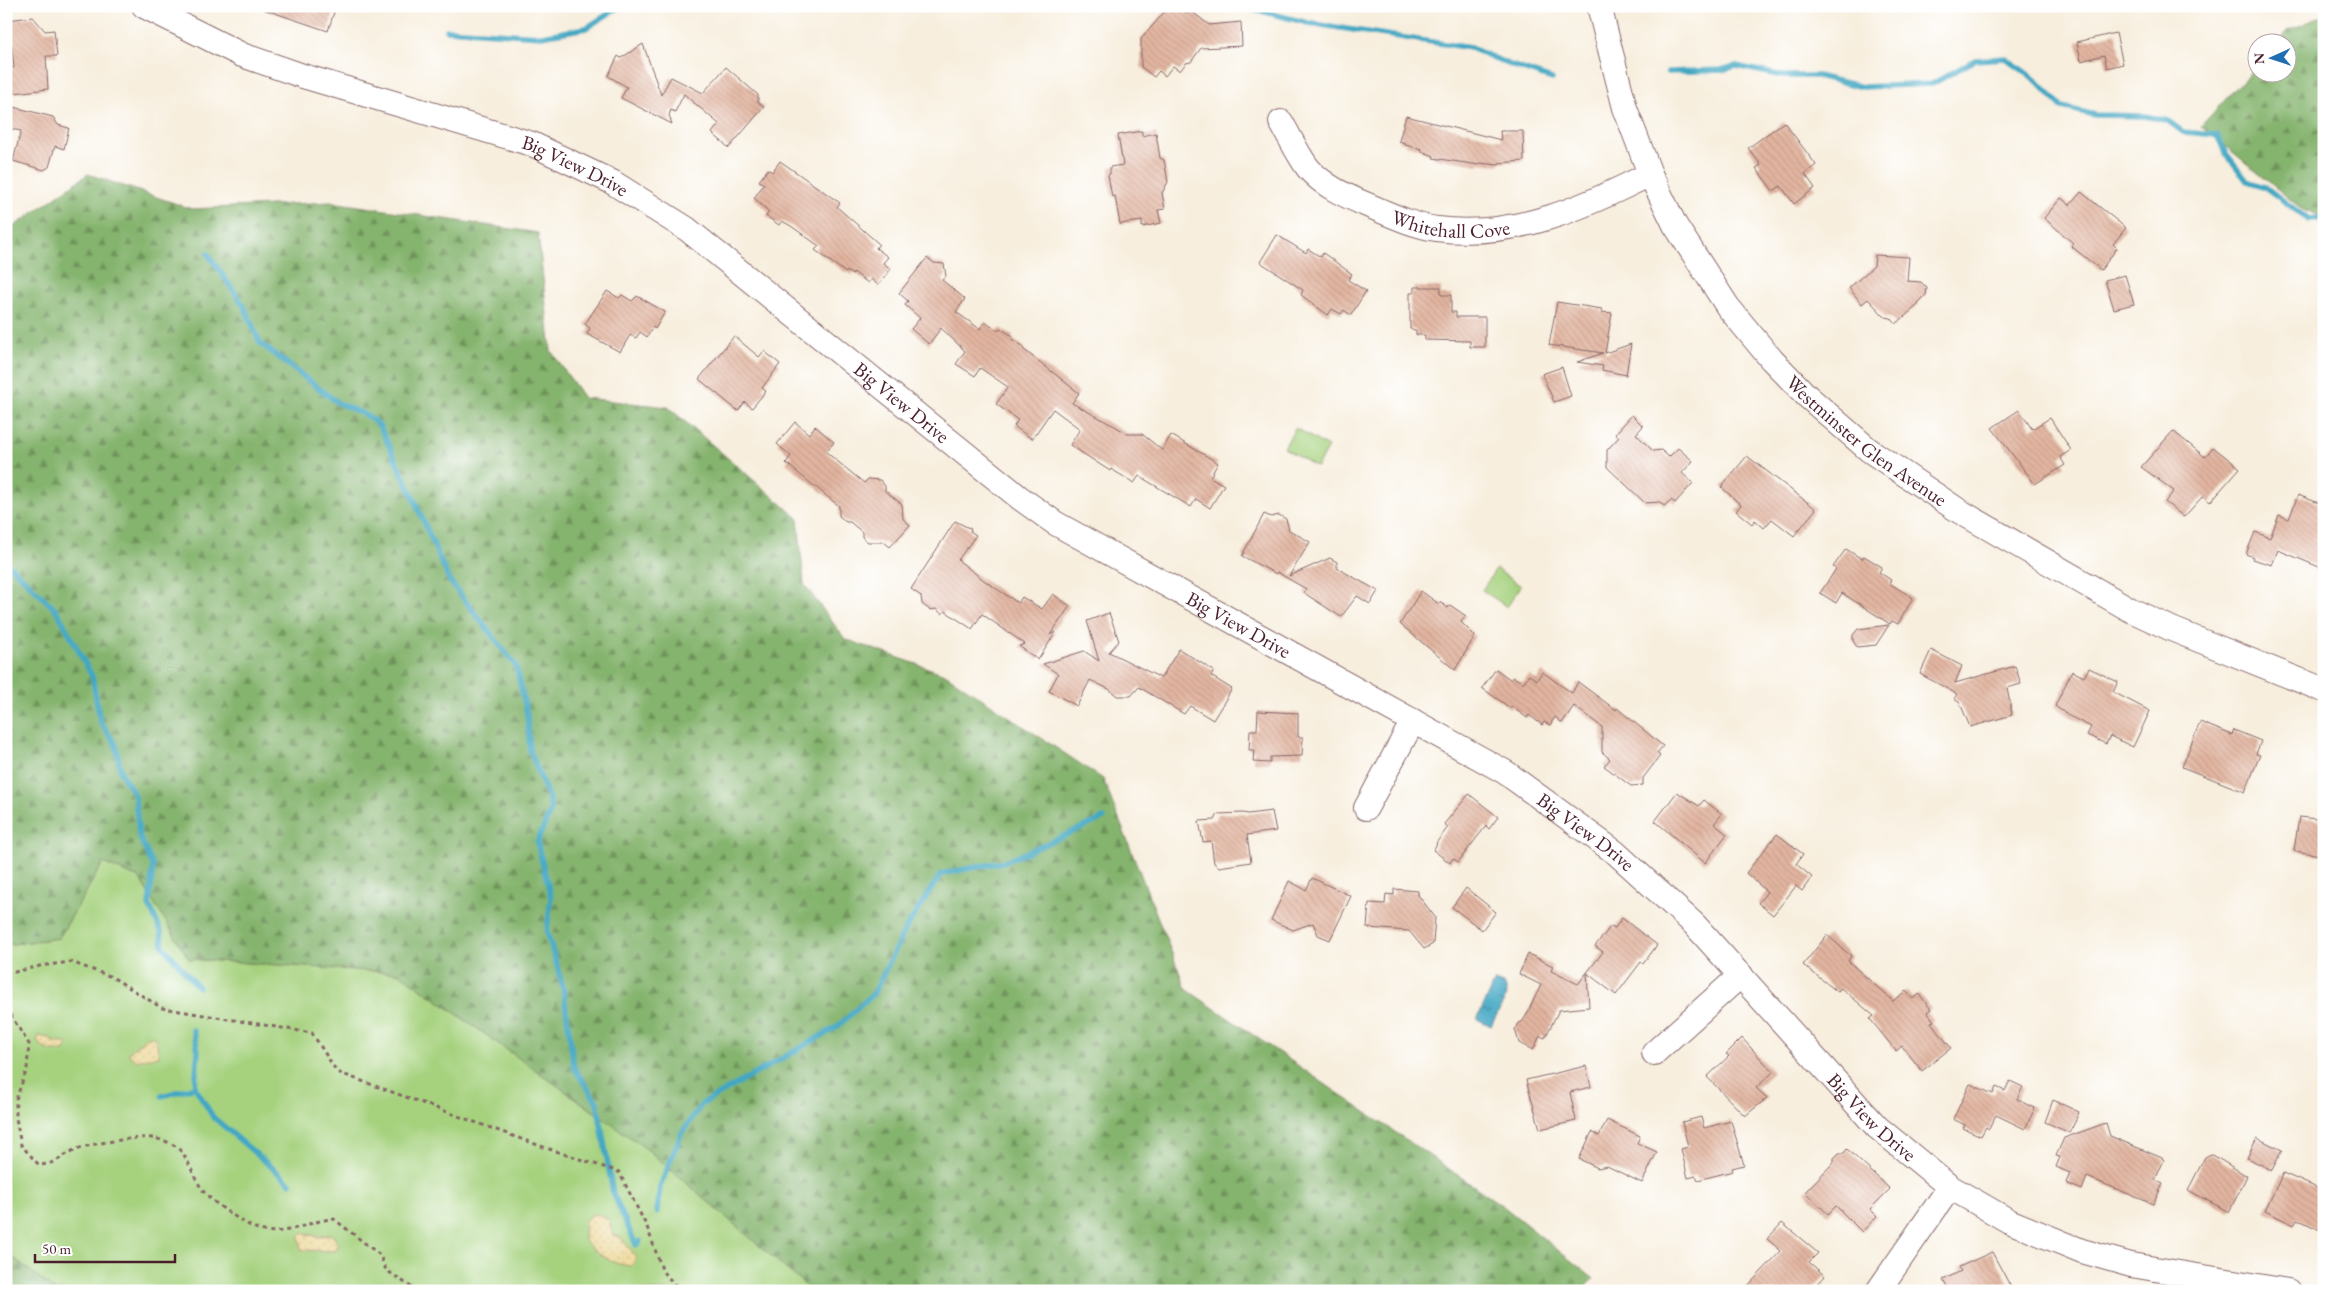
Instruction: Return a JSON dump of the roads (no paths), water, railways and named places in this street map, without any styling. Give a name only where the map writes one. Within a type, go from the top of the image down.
[{"type":"street","name":"Big View Drive","points":[[144,6],[242,55],[303,76],[532,144],[612,182],[687,229],[1020,498],[1055,523],[1506,772],[1616,853],[1694,924],[1742,975],[1849,1098],[1877,1127],[1950,1188],[2009,1222],[2082,1251],[2131,1265],[2288,1291]]},
{"type":"street","name":"Westminster Glen Avenue","points":[[1599,6],[1625,108],[1650,174],[1676,225],[1739,320],[1772,360],[1807,396],[1869,450],[1959,511],[2131,610],[2174,630],[2324,690]]},
{"type":"street","name":"Whitehall Cove","points":[[1281,122],[1309,168],[1337,192],[1400,219],[1436,229],[1475,230],[1514,226],[1551,219],[1606,197],[1650,174]]},
{"type":"street","points":[[1366,808],[1413,721]]},
{"type":"street","points":[[1654,1053],[1742,975]]},
{"type":"street","points":[[1878,1291],[1950,1188]]},
{"type":"water","points":[[1495,981],[1505,985],[1507,995],[1491,1026],[1477,1019]]},
{"type":"waterway","points":[[447,30],[542,36],[586,28],[621,6]]},
{"type":"waterway","points":[[1242,6],[1308,23],[1471,48],[1508,64],[1552,79]]},
{"type":"waterway","points":[[1668,72],[1721,70],[1736,66],[1783,76],[1817,76],[1863,87],[1932,84],[1975,60],[2006,58],[2037,81],[2062,107],[2095,115],[2145,116],[2168,121],[2183,132],[2217,135],[2225,152],[2247,181],[2265,187],[2309,220],[2324,218]]},
{"type":"waterway","points":[[208,254],[244,306],[260,343],[338,403],[366,415],[379,425],[449,580],[516,666],[527,714],[530,751],[549,799],[551,810],[537,842],[551,897],[547,932],[563,987],[574,1068],[597,1102],[613,1193],[636,1245],[640,1241]]},
{"type":"waterway","points":[[6,562],[57,611],[92,676],[100,721],[116,745],[121,773],[135,796],[139,836],[153,866],[149,905],[161,931],[163,946],[198,987]]},
{"type":"waterway","points":[[657,1212],[660,1187],[681,1134],[702,1104],[837,1027],[874,993],[906,928],[941,874],[1007,861],[1104,818]]},
{"type":"waterway","points":[[193,1030],[198,1050],[195,1087],[213,1117],[290,1183]]},
{"type":"waterway","points":[[162,1096],[195,1087]]}]
